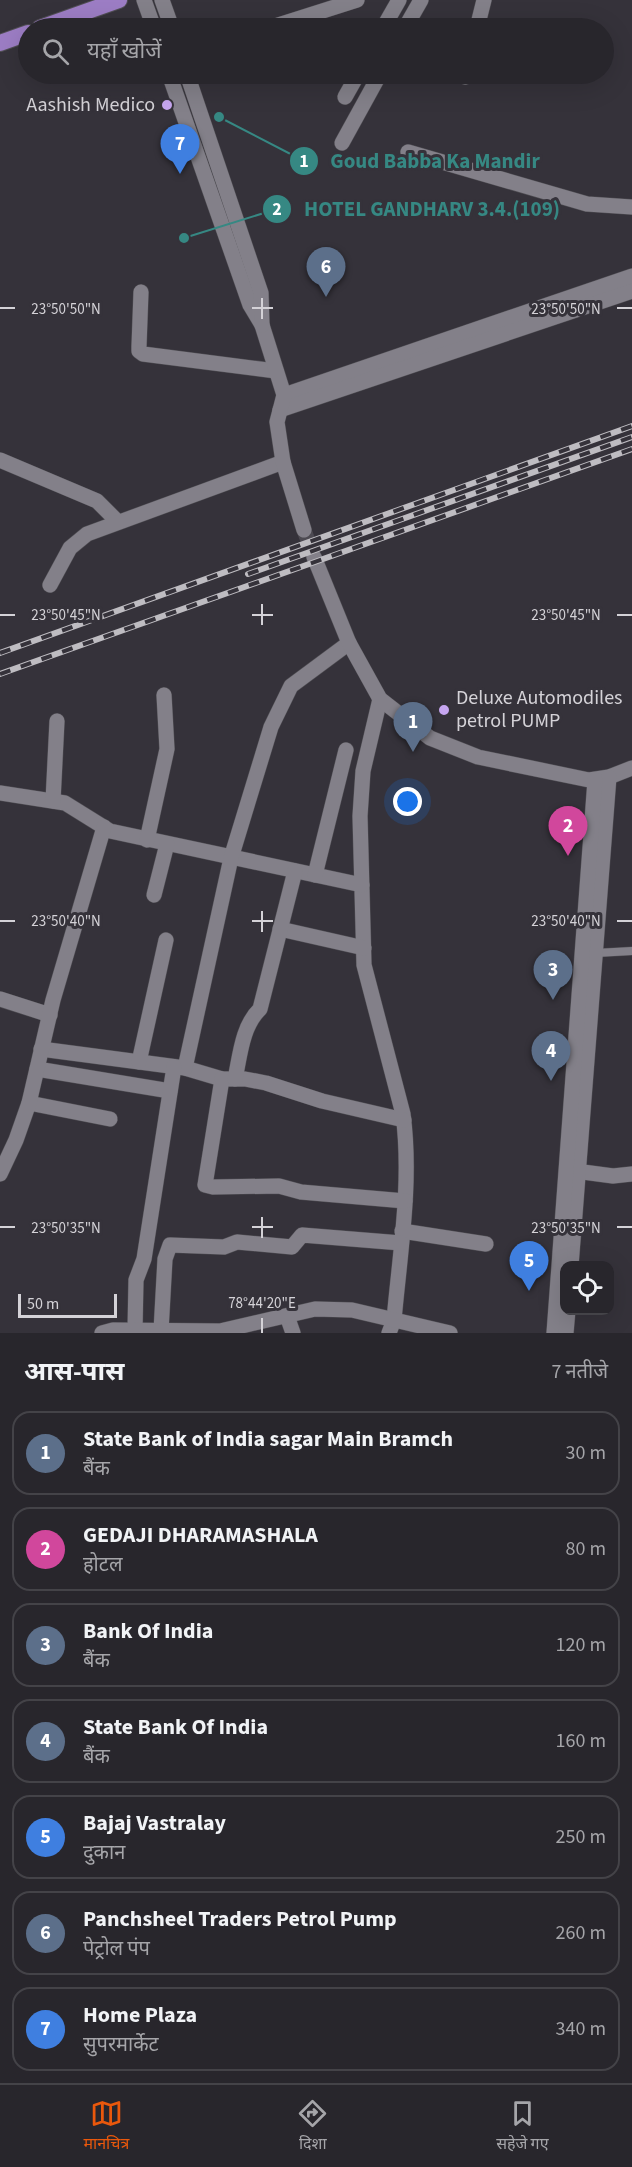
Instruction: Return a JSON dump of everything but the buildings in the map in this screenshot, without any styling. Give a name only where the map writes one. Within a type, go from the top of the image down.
[{"type":"highway","points":[[63,18],[96,4],[119,0]]},
{"type":"highway","points":[[0,43],[18,37]]},
{"type":"street","points":[[144,0],[150,18]]},
{"type":"street","points":[[162,0],[168,18]]},
{"type":"street","points":[[300,18],[357,0]]},
{"type":"street","points":[[389,18],[399,0]]},
{"type":"street","points":[[410,18],[420,0]]},
{"type":"street","points":[[479,18],[483,0]]},
{"type":"street","points":[[173,84],[250,305],[262,325],[276,371],[282,402],[277,422],[283,462],[304,530]]},
{"type":"street","points":[[190,84],[261,293],[262,325]]},
{"type":"street","points":[[345,97],[352,84]]},
{"type":"street","points":[[342,143],[374,84]]},
{"type":"street","points":[[408,152],[576,201],[594,205],[632,207]]},
{"type":"street","points":[[282,402],[632,276]]},
{"type":"street","points":[[282,402],[632,291]]},
{"type":"street","points":[[141,292],[139,351],[143,354],[276,371]]},
{"type":"street","points":[[0,460],[97,501],[118,522]]},
{"type":"street","points":[[50,585],[74,543],[87,534],[283,462]]},
{"type":"street","points":[[314,558],[350,643],[380,699],[430,738],[478,757],[602,779],[632,768]]},
{"type":"street","points":[[135,1330],[136,1280],[144,1259],[170,1091],[180,1068],[231,858],[271,727],[291,686],[350,643]]},
{"type":"street","points":[[147,840],[167,749],[164,695]]},
{"type":"street","points":[[380,699],[363,771],[360,816],[366,973],[406,1135],[405,1201],[392,1327]]},
{"type":"street","points":[[53,801],[57,721]]},
{"type":"street","points":[[315,875],[346,750]]},
{"type":"street","points":[[554,1333],[596,953],[602,779]]},
{"type":"street","points":[[572,1261],[573,1171],[602,779]]},
{"type":"street","points":[[0,793],[65,803],[110,831],[362,885]]},
{"type":"street","points":[[0,1174],[4,1153],[29,1103],[50,1015],[104,827]]},
{"type":"street","points":[[154,895],[167,844]]},
{"type":"street","points":[[294,871],[260,1009],[252,1017],[228,1079],[205,1185],[213,1188],[279,1186],[301,1192],[405,1201]]},
{"type":"street","points":[[280,930],[364,948]]},
{"type":"street","points":[[139,1062],[166,940]]},
{"type":"street","points":[[0,999],[50,1015]]},
{"type":"street","points":[[41,1049],[180,1068],[228,1079],[266,1083],[322,1101],[404,1120]]},
{"type":"street","points":[[37,1069],[170,1091]]},
{"type":"street","points":[[29,1103],[110,1119]]},
{"type":"street","points":[[573,1171],[613,1176],[632,1174]]},
{"type":"street","points":[[161,1331],[165,1259],[170,1245],[224,1247],[237,1242],[292,1247],[302,1235],[402,1237],[486,1244]]},
{"type":"street","points":[[102,1333],[113,1330],[220,1332],[315,1309],[351,1310],[392,1327],[441,1332]]},
{"type":"street","points":[[566,1333],[568,1315]]},
{"type":"street","points":[[287,1316],[293,1333]]},
{"type":"lane","points":[[596,953],[632,951]]},
{"type":"tunnel","points":[[304,530],[314,557]]},
{"type":"railway","points":[[0,653],[632,426]]},
{"type":"railway","points":[[248,574],[632,437]]},
{"type":"railway","points":[[0,674],[632,449]]},
{"type":"place","name":"Aashish Medico","points":[[167,105]]},
{"type":"place","name":"Goud Babba Ka Mandir","points":[[219,117]]},
{"type":"place","name":"Home Plaza","points":[[180,174]]},
{"type":"place","name":"HOTEL GANDHARV 3.4.(109)","points":[[184,238]]},
{"type":"place","name":"Panchsheel Traders Petrol Pump","points":[[326,297]]},
{"type":"place","name":"Deluxe Automodiles petrol PUMP","points":[[444,710]]},
{"type":"place","name":"State Bank of India sagar Main Bramch","points":[[413,752]]},
{"type":"place","name":"GEDAJI DHARAMASHALA","points":[[568,856]]},
{"type":"place","name":"Bank Of India","points":[[553,1000]]},
{"type":"place","name":"State Bank Of India","points":[[551,1081]]},
{"type":"place","name":"Bajaj Vastralay","points":[[529,1291]]}]
